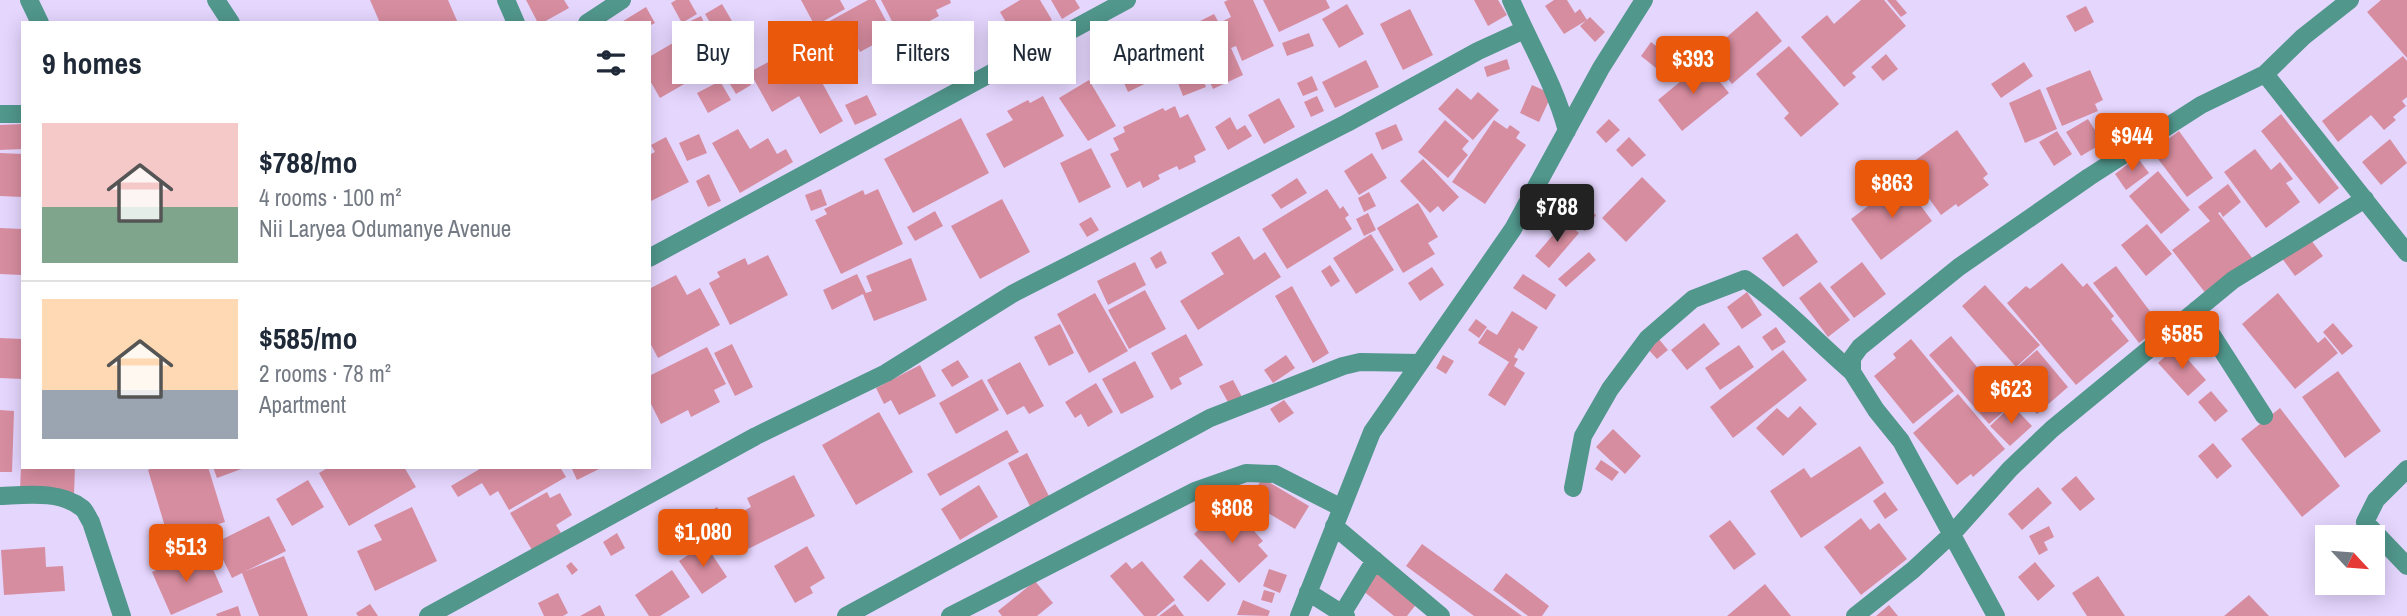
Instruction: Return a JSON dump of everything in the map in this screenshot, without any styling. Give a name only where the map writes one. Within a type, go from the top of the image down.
[{"type":"street","points":[[29,0],[39,21]]},
{"type":"street","points":[[216,0],[230,21]]},
{"type":"street","points":[[506,0],[515,21]]},
{"type":"street","points":[[590,21],[622,0]]},
{"type":"street","points":[[651,257],[961,92],[1127,0]]},
{"type":"street","points":[[1511,0],[1554,88],[1567,131]]},
{"type":"street","points":[[1299,616],[1372,432],[1513,229],[1601,68],[1644,0]]},
{"type":"street","points":[[1852,372],[1852,358],[1860,347],[1959,267],[2089,177],[2201,105],[2265,74],[2303,37],[2350,0]]},
{"type":"street","points":[[428,616],[756,436],[886,373],[1014,293],[1347,123],[1478,51],[1524,30]]},
{"type":"street","points":[[2265,74],[2407,253]]},
{"type":"street","points":[[0,114],[21,114]]},
{"type":"street","points":[[1856,616],[1952,534],[2010,469],[2052,429],[2196,310],[2233,280],[2365,199]]},
{"type":"street","points":[[1573,488],[1583,436],[1610,388],[1648,338],[1693,299],[1745,279],[1775,299],[1814,339],[1852,372],[1876,410],[1901,441],[1996,616]]},
{"type":"street","points":[[2196,310],[2264,416]]},
{"type":"street","points":[[846,616],[1210,418],[1343,366],[1360,362],[1420,363]]},
{"type":"street","points":[[2407,469],[2376,500],[2365,522],[2407,566]]},
{"type":"street","points":[[950,616],[1195,491],[1246,473],[1276,474],[1342,508]]},
{"type":"street","points":[[0,496],[37,494],[64,499],[83,508],[91,522],[122,616]]},
{"type":"street","points":[[1334,526],[1441,616]]},
{"type":"street","points":[[1308,592],[1344,615],[1375,560]]},
{"type":"building","points":[[370,0],[448,0],[457,21],[379,21]]},
{"type":"building","points":[[526,0],[564,0],[569,8],[546,21],[537,21]]},
{"type":"building","points":[[676,0],[689,0],[697,14],[681,21],[671,3]]},
{"type":"building","points":[[801,0],[840,0],[845,9],[824,21],[812,21]]},
{"type":"building","points":[[868,0],[875,0],[886,21],[872,21],[872,45],[860,52],[858,21],[830,21]]},
{"type":"building","points":[[881,0],[950,0],[951,3],[936,10],[939,16],[930,21],[892,21]]},
{"type":"building","points":[[1020,0],[1040,0],[1052,20],[1005,21],[1000,12]]},
{"type":"building","points":[[1051,0],[1075,0],[1080,8],[1062,19]]},
{"type":"building","points":[[1253,0],[1274,46],[1242,61],[1236,46],[1231,48],[1243,75],[1228,82],[1228,21],[1223,21],[1231,17],[1224,2]]},
{"type":"building","points":[[1263,0],[1326,0],[1330,8],[1279,32]]},
{"type":"building","points":[[1474,0],[1498,0],[1507,15],[1488,26]]},
{"type":"building","points":[[1554,0],[1567,0],[1575,13],[1580,9],[1587,20],[1564,34],[1545,6]]},
{"type":"building","points":[[1861,0],[1884,0],[1906,26],[1852,73],[1856,77],[1844,87],[1801,37],[1827,15],[1834,24]]},
{"type":"building","points":[[1887,0],[1896,0],[1907,13],[1901,17]]},
{"type":"building","points":[[2381,0],[2407,0],[2407,58],[2367,12]]},
{"type":"building","points":[[722,4],[732,21],[709,21],[705,14]]},
{"type":"building","points":[[1347,4],[1364,34],[1339,48],[1322,19]]},
{"type":"building","points":[[2086,6],[2094,22],[2075,32],[2066,16]]},
{"type":"building","points":[[646,7],[655,23],[651,25],[651,21],[623,21]]},
{"type":"building","points":[[1410,9],[1433,55],[1403,70],[1380,24]]},
{"type":"building","points":[[1757,11],[1782,41],[1732,84],[1720,69],[1727,63],[1714,48]]},
{"type":"building","points":[[1214,14],[1218,21],[1200,21]]},
{"type":"building","points":[[701,16],[703,21],[690,21]]},
{"type":"building","points":[[1590,17],[1605,32],[1595,42],[1580,26]]},
{"type":"building","points":[[1309,33],[1314,46],[1287,56],[1282,43]]},
{"type":"building","points":[[1651,42],[1672,58],[1661,72],[1641,56]]},
{"type":"building","points":[[672,44],[672,84],[684,84],[660,98],[651,82],[651,56]]},
{"type":"building","points":[[1789,46],[1839,104],[1801,137],[1784,118],[1789,113],[1756,74]]},
{"type":"building","points":[[1886,54],[1898,69],[1883,81],[1871,67]]},
{"type":"building","points":[[2403,56],[2407,61],[2407,97],[2402,101],[2406,106],[2393,117],[2396,120],[2384,130],[2371,115],[2338,142],[2322,121]]},
{"type":"building","points":[[1507,59],[1510,69],[1487,77],[1484,67]]},
{"type":"building","points":[[1366,60],[1379,87],[1335,108],[1322,82]]},
{"type":"building","points":[[768,62],[768,84],[823,84],[843,121],[820,134],[799,96],[772,112],[754,79],[754,70]]},
{"type":"building","points":[[1704,62],[1729,93],[1682,131],[1658,100]]},
{"type":"building","points":[[2024,62],[2033,76],[2001,98],[1991,84]]},
{"type":"building","points":[[2090,70],[2103,100],[2095,104],[2098,111],[2062,126],[2046,88]]},
{"type":"building","points":[[1312,76],[1318,90],[1303,96],[1297,83]]},
{"type":"building","points":[[1089,80],[1116,126],[1088,141],[1059,98]]},
{"type":"building","points":[[714,84],[722,84],[731,100],[708,113],[697,93]]},
{"type":"building","points":[[730,84],[750,84],[751,85],[736,94]]},
{"type":"building","points":[[1124,84],[1144,84],[1128,92]]},
{"type":"building","points":[[1178,84],[1205,84],[1206,87],[1183,96]]},
{"type":"building","points":[[1211,84],[1224,84],[1213,89]]},
{"type":"building","points":[[1532,85],[1552,94],[1539,122],[1520,113]]},
{"type":"building","points":[[1457,88],[1471,100],[1478,92],[1499,110],[1473,140],[1438,109]]},
{"type":"building","points":[[2040,89],[2057,129],[2025,143],[2009,103]]},
{"type":"building","points":[[867,95],[877,115],[855,125],[845,105]]},
{"type":"building","points":[[1043,96],[1064,136],[1004,168],[986,134],[1013,120],[1007,111]]},
{"type":"building","points":[[1317,96],[1324,111],[1311,117],[1304,102]]},
{"type":"building","points":[[1279,98],[1295,127],[1264,144],[1248,115]]},
{"type":"building","points":[[1175,106],[1180,118],[1188,114],[1206,150],[1194,156],[1196,162],[1179,170],[1177,166],[1158,175],[1160,179],[1143,188],[1140,181],[1127,188],[1110,154],[1119,150],[1113,138],[1125,132],[1123,127],[1163,108],[1165,111]]},
{"type":"building","points":[[2281,114],[2339,188],[2319,204],[2261,131]]},
{"type":"building","points":[[1230,117],[1237,130],[1245,125],[1252,136],[1228,150],[1215,127]]},
{"type":"building","points":[[961,118],[989,173],[913,213],[884,159]]},
{"type":"building","points":[[1609,119],[1620,130],[1606,143],[1596,132]]},
{"type":"building","points":[[2088,119],[2103,143],[2081,156],[2066,132]]},
{"type":"building","points":[[1445,120],[1469,141],[1462,149],[1468,155],[1448,178],[1418,152]]},
{"type":"building","points":[[1494,120],[1507,129],[1510,125],[1520,132],[1516,138],[1526,145],[1485,204],[1452,182]]},
{"type":"building","points":[[21,124],[21,149],[0,150],[0,125]]},
{"type":"building","points":[[1396,124],[1403,140],[1382,150],[1375,133]]},
{"type":"building","points":[[738,129],[750,149],[768,138],[777,154],[786,149],[793,162],[740,193],[712,143]]},
{"type":"building","points":[[1957,130],[1988,174],[1983,178],[1989,185],[1958,207],[1956,204],[1941,215],[1906,167]]},
{"type":"building","points":[[2057,131],[2072,154],[2054,166],[2039,142]]},
{"type":"building","points":[[2179,131],[2213,178],[2187,197],[2152,151]]},
{"type":"building","points":[[699,134],[707,153],[687,161],[679,143]]},
{"type":"building","points":[[666,137],[689,182],[651,201],[651,154],[655,152],[651,145]]},
{"type":"building","points":[[1629,137],[1646,155],[1632,167],[1616,150]]},
{"type":"building","points":[[2390,139],[2407,163],[2381,185],[2362,162]]},
{"type":"building","points":[[1091,148],[1111,187],[1079,203],[1060,163]]},
{"type":"building","points":[[2255,149],[2271,170],[2280,162],[2293,179],[2286,183],[2300,202],[2266,228],[2224,172]]},
{"type":"building","points":[[0,153],[21,154],[21,197],[0,196]]},
{"type":"building","points":[[1372,153],[1387,178],[1359,195],[1344,171]]},
{"type":"building","points":[[2137,157],[2149,173],[2126,190],[2115,174]]},
{"type":"building","points":[[1423,159],[1459,197],[1443,212],[1438,206],[1430,213],[1400,181]]},
{"type":"building","points":[[1876,168],[1885,182],[1867,194],[1857,180]]},
{"type":"building","points":[[2158,171],[2190,210],[2161,234],[2129,196]]},
{"type":"building","points":[[709,174],[721,201],[708,207],[696,181]]},
{"type":"building","points":[[1642,177],[1666,201],[1626,242],[1602,218]]},
{"type":"building","points":[[1297,178],[1307,193],[1281,209],[1271,195]]},
{"type":"building","points":[[1902,180],[1932,221],[1881,260],[1851,219]]},
{"type":"building","points":[[2228,184],[2241,202],[2223,217],[2218,213],[2253,259],[2207,295],[2172,250],[2210,221],[2198,207]]},
{"type":"building","points":[[1556,188],[1573,199],[1561,217],[1544,206]]},
{"type":"building","points":[[821,189],[827,205],[811,211],[805,195]]},
{"type":"building","points":[[878,189],[903,244],[841,274],[815,220],[827,214],[824,209],[863,190],[865,195]]},
{"type":"building","points":[[1327,189],[1340,209],[1343,206],[1349,215],[1345,218],[1352,229],[1287,269],[1262,229]]},
{"type":"building","points":[[1369,192],[1376,206],[1364,212],[1358,198]]},
{"type":"building","points":[[1002,199],[1030,252],[980,279],[951,226]]},
{"type":"building","points":[[1578,202],[1596,215],[1585,231],[1567,219]]},
{"type":"building","points":[[1418,203],[1438,237],[1428,243],[1435,254],[1403,273],[1377,228]]},
{"type":"building","points":[[935,211],[943,226],[915,241],[907,227]]},
{"type":"building","points":[[1368,213],[1376,230],[1364,236],[1356,219]]},
{"type":"building","points":[[1091,217],[1099,230],[1087,237],[1079,224]]},
{"type":"building","points":[[1565,221],[1579,233],[1549,268],[1535,256]]},
{"type":"building","points":[[2147,224],[2172,254],[2146,276],[2121,245]]},
{"type":"building","points":[[0,228],[21,229],[21,275],[0,274]]},
{"type":"building","points":[[1797,233],[1818,262],[1783,287],[1762,258]]},
{"type":"building","points":[[1371,234],[1394,270],[1356,294],[1333,258]]},
{"type":"building","points":[[1239,236],[1254,260],[1265,252],[1281,277],[1198,330],[1180,301],[1224,274],[1211,253]]},
{"type":"building","points":[[2308,236],[2323,256],[2295,276],[2281,257]]},
{"type":"building","points":[[1161,251],[1167,263],[1156,269],[1150,258]]},
{"type":"building","points":[[1589,252],[1596,260],[1566,287],[1558,279]]},
{"type":"building","points":[[768,255],[788,295],[730,325],[709,283],[720,277],[717,272],[745,258],[748,265]]},
{"type":"building","points":[[911,258],[927,300],[874,321],[863,294],[832,310],[823,290],[857,274],[866,293],[872,291],[866,276]]},
{"type":"building","points":[[1135,262],[1146,285],[1108,305],[1097,281]]},
{"type":"building","points":[[1862,262],[1886,294],[1854,318],[1830,287]]},
{"type":"building","points":[[2062,263],[2083,287],[2087,283],[2114,316],[2111,319],[2129,341],[2076,385],[2007,303],[2026,286],[2030,289]]},
{"type":"building","points":[[1330,265],[1340,281],[1331,287],[1321,271]]},
{"type":"building","points":[[2116,266],[2161,326],[2139,343],[2093,283]]},
{"type":"building","points":[[1432,267],[1444,285],[1420,301],[1408,283]]},
{"type":"building","points":[[1523,274],[1556,295],[1546,310],[1513,288]]},
{"type":"building","points":[[676,275],[687,295],[700,288],[720,325],[658,358],[651,345],[651,288]]},
{"type":"building","points":[[1820,282],[1850,320],[1828,337],[1799,298]]},
{"type":"building","points":[[1985,285],[2040,345],[2016,367],[1962,306]]},
{"type":"building","points":[[1292,286],[1329,353],[1313,363],[1275,296]]},
{"type":"building","points":[[1145,290],[1166,329],[1129,349],[1108,310]]},
{"type":"building","points":[[1747,292],[1762,315],[1742,329],[1727,307]]},
{"type":"building","points":[[1095,293],[1128,351],[1089,373],[1057,314]]},
{"type":"building","points":[[2278,293],[2318,343],[2325,337],[2338,353],[2295,389],[2242,324]]},
{"type":"building","points":[[1512,311],[1538,327],[1523,351],[1519,348],[1514,357],[1518,359],[1514,366],[1525,373],[1505,406],[1488,395],[1509,362],[1478,343],[1487,329],[1497,335]]},
{"type":"building","points":[[1476,319],[1487,327],[1479,338],[1468,330]]},
{"type":"building","points":[[1704,323],[1720,344],[1687,370],[1671,350]]},
{"type":"building","points":[[2333,323],[2353,346],[2342,355],[2323,332]]},
{"type":"building","points":[[1060,324],[1074,353],[1049,366],[1034,337]]},
{"type":"building","points":[[1776,327],[1786,342],[1772,351],[1762,337]]},
{"type":"building","points":[[1186,334],[1203,365],[1179,378],[1182,384],[1171,390],[1151,353]]},
{"type":"building","points":[[1951,336],[2010,406],[1989,424],[1929,355]]},
{"type":"building","points":[[0,338],[21,339],[21,379],[0,378]]},
{"type":"building","points":[[1658,338],[1668,350],[1657,359],[1647,348]]},
{"type":"building","points":[[1911,339],[1954,391],[1913,424],[1874,376],[1896,358],[1893,354]]},
{"type":"building","points":[[732,344],[753,387],[735,396],[714,353]]},
{"type":"building","points":[[1739,345],[1754,367],[1720,390],[1705,368]]},
{"type":"building","points":[[2176,346],[2206,380],[2188,396],[2158,363]]},
{"type":"building","points":[[707,347],[726,384],[714,390],[720,402],[691,417],[688,410],[661,424],[651,404],[651,375]]},
{"type":"building","points":[[1783,350],[1807,380],[1733,438],[1710,407]]},
{"type":"building","points":[[2037,350],[2068,387],[2037,414],[2006,377]]},
{"type":"building","points":[[1286,355],[1295,368],[1273,383],[1264,370]]},
{"type":"building","points":[[1443,355],[1454,361],[1446,374],[1436,368]]},
{"type":"building","points":[[958,360],[969,377],[952,387],[941,370]]},
{"type":"building","points":[[1135,361],[1154,397],[1121,414],[1102,379]]},
{"type":"building","points":[[1020,362],[1044,406],[1029,414],[1024,406],[1007,415],[987,380]]},
{"type":"building","points":[[920,365],[936,396],[899,415],[891,400],[884,404],[876,388]]},
{"type":"building","points":[[2338,371],[2381,431],[2345,458],[2302,397]]},
{"type":"building","points":[[982,379],[999,410],[956,434],[939,403]]},
{"type":"building","points":[[1233,380],[1242,397],[1229,404],[1219,386]]},
{"type":"building","points":[[1096,383],[1113,412],[1088,427],[1081,414],[1075,418],[1065,402]]},
{"type":"building","points":[[2211,391],[2228,411],[2215,422],[2198,402]]},
{"type":"building","points":[[1958,394],[2005,449],[1973,477],[1971,474],[1957,485],[1913,433]]},
{"type":"building","points":[[1284,400],[1294,413],[1279,423],[1270,409]]},
{"type":"building","points":[[2012,405],[2032,426],[2010,446],[1990,426]]},
{"type":"building","points":[[1800,406],[1817,424],[1783,456],[1756,428],[1777,408],[1788,418]]},
{"type":"building","points":[[2280,408],[2340,486],[2302,517],[2241,439]]},
{"type":"building","points":[[0,410],[14,411],[12,472],[0,472]]},
{"type":"building","points":[[879,412],[913,472],[856,505],[822,445]]},
{"type":"building","points":[[1613,429],[1641,456],[1625,474],[1596,447]]},
{"type":"building","points":[[1007,430],[1019,452],[940,496],[927,474]]},
{"type":"building","points":[[2213,443],[2232,466],[2217,479],[2198,456]]},
{"type":"building","points":[[1860,446],[1884,483],[1801,538],[1770,491],[1804,468],[1811,478]]},
{"type":"building","points":[[1027,453],[1051,500],[1032,510],[1008,463]]},
{"type":"building","points":[[1601,460],[1619,472],[1612,481],[1595,469]]},
{"type":"building","points":[[21,467],[75,469],[74,494],[20,491]]},
{"type":"building","points":[[209,469],[225,522],[169,540],[148,470]]},
{"type":"building","points":[[214,469],[241,469],[217,478]]},
{"type":"building","points":[[326,469],[405,469],[416,487],[349,526],[319,473]]},
{"type":"building","points":[[480,469],[561,469],[566,477],[509,510],[498,491],[490,496],[482,483],[458,497],[451,486]]},
{"type":"building","points":[[572,469],[599,469],[577,480]]},
{"type":"building","points":[[794,475],[815,516],[748,549],[732,517],[751,507],[747,498]]},
{"type":"building","points":[[2076,476],[2095,499],[2080,511],[2061,489]]},
{"type":"building","points":[[1262,478],[1309,506],[1295,529],[1249,502]]},
{"type":"building","points":[[308,480],[324,507],[292,526],[276,499]]},
{"type":"building","points":[[979,485],[998,517],[960,540],[941,509]]},
{"type":"building","points":[[2038,487],[2052,503],[2022,530],[2008,514]]},
{"type":"building","points":[[547,492],[550,498],[560,493],[572,515],[556,525],[561,533],[532,550],[510,513]]},
{"type":"building","points":[[1885,492],[1898,510],[1885,519],[1873,501]]},
{"type":"building","points":[[412,507],[437,561],[375,591],[357,551],[382,540],[374,525]]},
{"type":"building","points":[[717,507],[726,521],[716,526],[707,513]]},
{"type":"building","points":[[1221,508],[1240,529],[1247,523],[1263,541],[1258,545],[1268,556],[1239,583],[1194,534]]},
{"type":"building","points":[[269,516],[286,551],[246,571],[284,556],[308,616],[259,616],[242,573],[232,578],[215,543]]},
{"type":"building","points":[[1861,518],[1870,530],[1879,523],[1907,559],[1861,595],[1824,547]]},
{"type":"building","points":[[1730,520],[1756,554],[1734,570],[1709,536]]},
{"type":"building","points":[[2049,526],[2054,537],[2044,542],[2048,550],[2039,555],[2029,536]]},
{"type":"building","points":[[617,533],[625,548],[611,556],[603,542]]},
{"type":"building","points":[[705,544],[727,577],[702,594],[679,561]]},
{"type":"building","points":[[1422,544],[1522,616],[1474,616],[1406,566]]},
{"type":"building","points":[[807,546],[825,578],[810,587],[813,593],[795,603],[774,566]]},
{"type":"building","points":[[45,547],[46,567],[63,566],[65,591],[4,595],[1,550]]},
{"type":"building","points":[[191,554],[197,568],[210,562],[223,592],[171,615],[152,572]]},
{"type":"building","points":[[1201,559],[1226,584],[1208,602],[1183,577]]},
{"type":"building","points":[[1142,561],[1175,600],[1156,616],[1144,616],[1110,576],[1126,562],[1132,569]]},
{"type":"building","points":[[571,562],[578,570],[572,575],[566,566]]},
{"type":"building","points":[[2035,562],[2055,586],[2038,601],[2018,577]]},
{"type":"building","points":[[1269,569],[1287,575],[1280,593],[1263,586]]},
{"type":"building","points":[[672,570],[690,597],[660,616],[649,616],[635,595]]},
{"type":"building","points":[[1379,570],[1418,602],[1407,616],[1394,616],[1362,590]]},
{"type":"building","points":[[1506,573],[1549,606],[1542,616],[1528,616],[1493,590]]},
{"type":"building","points":[[2098,576],[2125,616],[2087,616],[2072,593]]},
{"type":"building","points":[[1035,581],[1053,603],[1037,616],[1002,616],[998,611]]},
{"type":"building","points":[[1765,584],[1791,616],[1727,616]]},
{"type":"building","points":[[1264,590],[1275,593],[1272,603],[1261,600]]},
{"type":"building","points":[[558,593],[568,613],[563,616],[544,616],[538,603]]},
{"type":"building","points":[[2249,595],[2269,616],[2224,616]]},
{"type":"building","points":[[1243,600],[1270,611],[1268,616],[1237,615]]},
{"type":"building","points":[[370,604],[378,616],[358,616],[356,613]]},
{"type":"building","points":[[1175,604],[1184,616],[1159,616]]},
{"type":"building","points":[[600,605],[605,616],[580,616]]},
{"type":"building","points":[[1889,605],[1898,616],[1876,616]]},
{"type":"building","points":[[238,606],[241,616],[216,614]]}]
